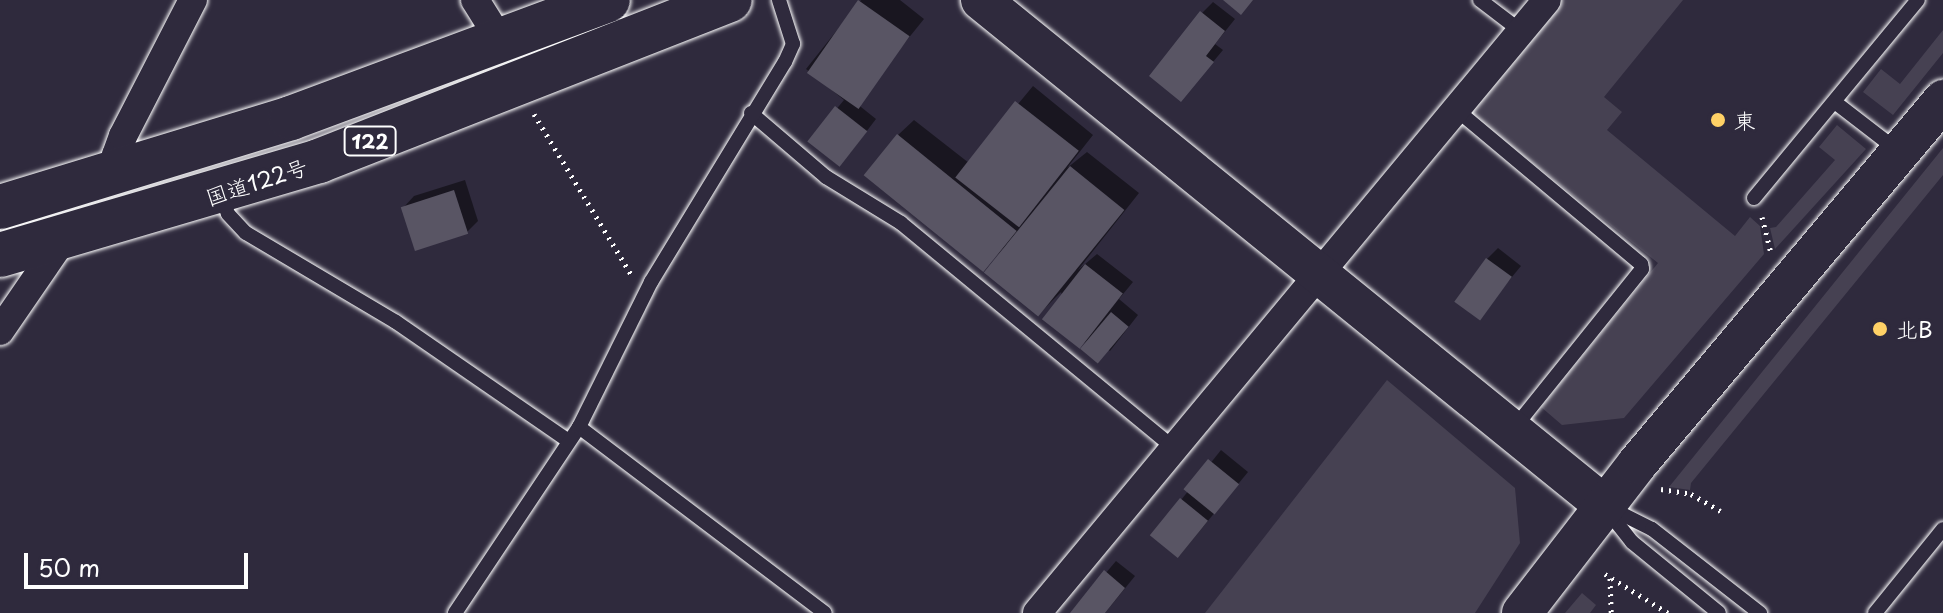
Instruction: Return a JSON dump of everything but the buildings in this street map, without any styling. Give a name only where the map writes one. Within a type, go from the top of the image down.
[{"type":"highway","name":"122","points":[[0,207],[117,174],[502,43],[608,0]]},
{"type":"highway","name":"国道122号","points":[[0,255],[220,193],[319,161],[730,0]]},
{"type":"street","points":[[117,174],[116,155],[123,136],[193,0]]},
{"type":"street","points":[[475,0],[502,43]]},
{"type":"street","points":[[981,0],[1604,505]]},
{"type":"street","points":[[1037,613],[1321,276],[1547,0]]},
{"type":"street","points":[[1522,613],[1604,505],[1943,100]]},
{"type":"street","points":[[0,331],[64,238]]},
{"type":"lane","points":[[455,613],[567,440],[579,427],[645,294],[793,44],[779,0]]},
{"type":"lane","points":[[1480,0],[1522,32]]},
{"type":"lane","points":[[1754,198],[1836,103],[1918,0]]},
{"type":"lane","points":[[1836,103],[1900,152]]},
{"type":"lane","points":[[1458,111],[1641,264],[1642,269],[1512,431]]},
{"type":"lane","points":[[751,113],[826,177],[901,223],[1174,448]]},
{"type":"lane","points":[[220,193],[228,214],[246,233],[396,322],[567,440]]},
{"type":"lane","points":[[579,427],[825,613]]},
{"type":"lane","points":[[1604,505],[1632,542],[1719,613]]},
{"type":"lane","points":[[1604,505],[1652,529],[1760,613]]},
{"type":"lane","points":[[1875,613],[1943,529]]},
{"type":"path","points":[[545,137],[645,294]]},
{"type":"path","points":[[1754,198],[1774,263]]},
{"type":"path","points":[[1660,489],[1691,494],[1721,511]]},
{"type":"path","points":[[1611,613],[1608,576],[1668,613]]},
{"type":"shaded area","points":[[1562,0],[1683,0],[1604,97],[1622,112],[1607,130],[1735,236],[1750,217],[1760,226],[1764,254],[1624,418],[1562,425],[1541,407],[1658,263],[1470,113]]},
{"type":"shaded area","points":[[1943,30],[1943,53],[1893,115],[1863,92],[1881,69],[1900,84]]},
{"type":"shaded area","points":[[1837,125],[1866,149],[1775,249],[1770,228],[1776,227],[1835,160],[1819,147]]},
{"type":"shaded area","points":[[1943,148],[1943,175],[1691,483],[1690,490],[1669,487]]},
{"type":"shaded area","points":[[1387,380],[1515,488],[1520,543],[1475,613],[1205,613]]},
{"type":"shaded area","points":[[1582,593],[1596,605],[1590,613],[1565,613]]},
{"type":"place","name":"東","points":[[1718,120]]},
{"type":"place","name":"北B","points":[[1880,329]]}]
